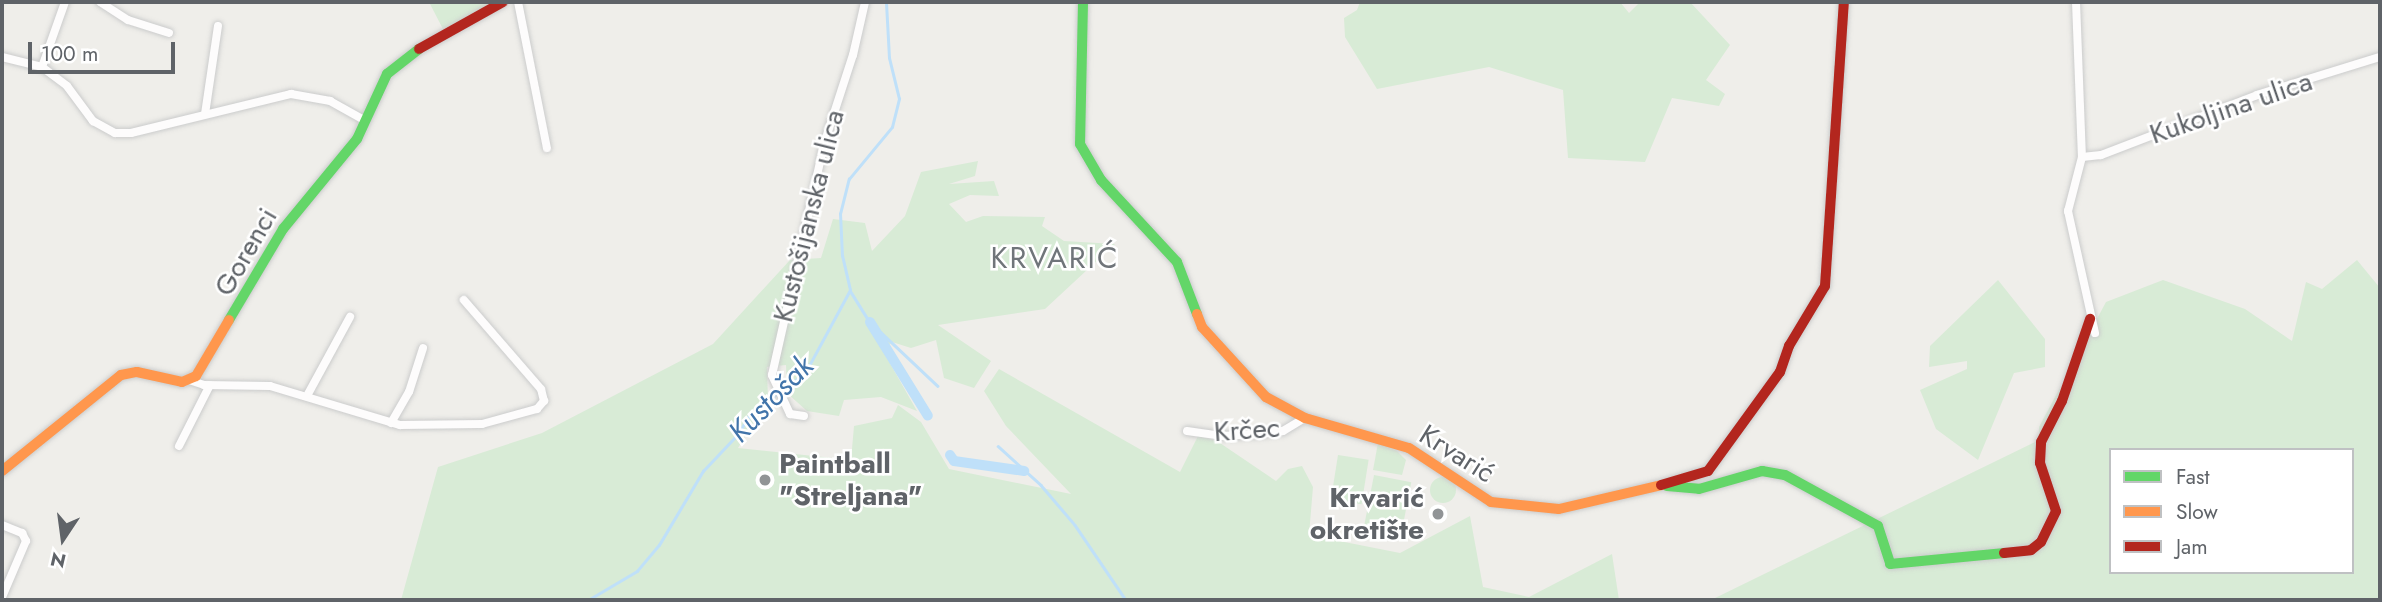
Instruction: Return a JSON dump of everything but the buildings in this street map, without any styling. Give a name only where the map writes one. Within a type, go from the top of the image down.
[{"type":"street","points":[[42,67],[65,2]]},
{"type":"street","points":[[100,2],[128,20],[169,33]]},
{"type":"street","name":"Gorenci","points":[[189,380],[210,359],[282,229],[341,161],[366,121],[383,79],[399,61],[503,2]]},
{"type":"street","points":[[518,2],[547,148]]},
{"type":"street","name":"Kustošijanska ulica","points":[[804,416],[790,414],[775,391],[772,375],[824,144],[853,55],[865,2]]},
{"type":"street","name":"Krvarić","points":[[1083,2],[1079,128],[1086,158],[1177,261],[1195,315],[1210,338],[1266,397],[1305,418],[1409,448],[1491,502],[1559,509],[1666,485],[1709,471],[1763,400],[1825,286],[1830,260],[1844,2]]},
{"type":"street","points":[[2076,2],[2082,157],[2068,211],[2095,333]]},
{"type":"street","points":[[205,114],[218,26]]},
{"type":"street","points":[[2,57],[42,67],[66,86],[93,121],[115,133],[131,133],[291,94],[330,101],[366,121]]},
{"type":"street","name":"Kukoljina ulica","points":[[2082,157],[2101,155],[2257,95],[2380,57]]},
{"type":"street","points":[[2,471],[121,376],[137,372],[173,381],[189,380],[210,385],[263,385],[308,394],[391,423],[482,424],[542,406],[544,396],[537,383],[491,336],[464,300]]},
{"type":"street","points":[[308,394],[350,317]]},
{"type":"street","points":[[1666,485],[1684,490],[1762,471],[1785,475],[1878,526],[1890,564],[2031,550],[2041,542],[2056,511],[2040,463],[2040,442],[2062,401],[2090,318]]},
{"type":"street","points":[[391,423],[409,392],[423,348]]},
{"type":"street","points":[[179,446],[210,385]]},
{"type":"street","name":"Krčec","points":[[1187,431],[1222,436],[1259,434],[1283,431],[1305,418]]},
{"type":"street","points":[[2,525],[22,533],[26,541],[2,597]]},
{"type":"green space","points":[[429,2],[492,2],[444,31]]},
{"type":"green space","points":[[1360,2],[1620,2],[1629,13],[1640,2],[1690,2],[1730,45],[1706,80],[1725,94],[1719,106],[1672,98],[1645,162],[1568,158],[1563,90],[1489,67],[1377,89],[1345,37],[1344,18],[1357,10]]},
{"type":"green space","points":[[978,161],[975,176],[949,184],[994,181],[999,196],[970,195],[949,204],[966,222],[983,216],[1045,217],[1042,226],[1064,241],[1115,244],[1045,309],[938,325],[991,361],[974,388],[944,378],[936,340],[911,348],[892,342],[883,351],[917,411],[881,397],[844,400],[839,416],[807,411],[787,393],[786,365],[767,367],[768,401],[738,448],[851,460],[854,426],[892,418],[898,405],[921,422],[949,469],[1071,494],[1006,426],[984,391],[999,369],[1180,472],[1198,436],[1217,441],[1276,481],[1288,469],[1302,466],[1313,487],[1309,535],[1400,553],[1470,516],[1483,587],[1529,597],[1612,554],[1619,600],[401,600],[438,467],[542,433],[713,344],[790,260],[821,258],[833,219],[865,223],[872,251],[905,216],[921,172]]},
{"type":"green space","points":[[2357,260],[2380,288],[2380,600],[1711,600],[2039,440],[2039,427],[2106,302],[2163,280],[2245,309],[2292,341],[2306,282],[2322,289]]},
{"type":"green space","points":[[1998,280],[2045,339],[2045,367],[2014,373],[1978,460],[1936,429],[1920,390],[1967,369],[1967,361],[1929,367],[1930,346]]},
{"type":"green space","points":[[1378,443],[1397,451],[1406,460],[1402,475],[1373,470]]},
{"type":"green space","points":[[1338,455],[1369,460],[1362,504],[1331,499]]},
{"type":"green space","points":[[1374,475],[1411,482],[1400,538],[1363,531]]},
{"type":"green space","points":[[1443,477],[1452,481],[1456,490],[1452,499],[1443,503],[1434,499],[1430,490],[1434,481]]},
{"type":"waterway","name":"Kustošak","points":[[588,600],[637,571],[659,545],[703,471],[738,434],[750,414],[805,373],[850,290],[842,256],[840,214],[849,179],[892,127],[899,99],[889,58],[886,2]]},
{"type":"waterway","points":[[851,292],[870,322],[938,386]]},
{"type":"waterway","points":[[870,322],[928,416]]},
{"type":"waterway","points":[[998,446],[1041,485],[1075,525],[1126,600]]},
{"type":"waterway","points":[[950,455],[954,461],[1024,471]]},
{"type":"traffic: fast","points":[[1083,2],[1080,144],[1101,180],[1177,262],[1197,314]]},
{"type":"traffic: fast","points":[[229,320],[283,229],[357,139],[387,74],[419,49]]},
{"type":"traffic: fast","points":[[1667,486],[1699,489],[1762,471],[1785,475],[1878,526],[1890,564],[2004,553]]},
{"type":"traffic: slow","points":[[1197,314],[1202,327],[1266,397],[1305,418],[1409,448],[1491,502],[1559,509],[1661,485]]},
{"type":"traffic: slow","points":[[2,471],[121,375],[137,372],[182,382],[196,376],[229,320]]},
{"type":"traffic: jam","points":[[419,49],[503,2]]},
{"type":"traffic: jam","points":[[1661,485],[1708,471],[1780,372],[1789,346],[1825,286],[1844,2]]},
{"type":"traffic: jam","points":[[2004,553],[2031,550],[2041,542],[2056,511],[2040,463],[2041,442],[2062,401],[2090,319]]},
{"type":"place","name":"Paintball \"Streljana\"","points":[[765,480]]},
{"type":"place","name":"Krvarić okretište","points":[[1438,514]]},
{"type":"district","name":"KRVARIĆ","points":[[1055,258]]}]
